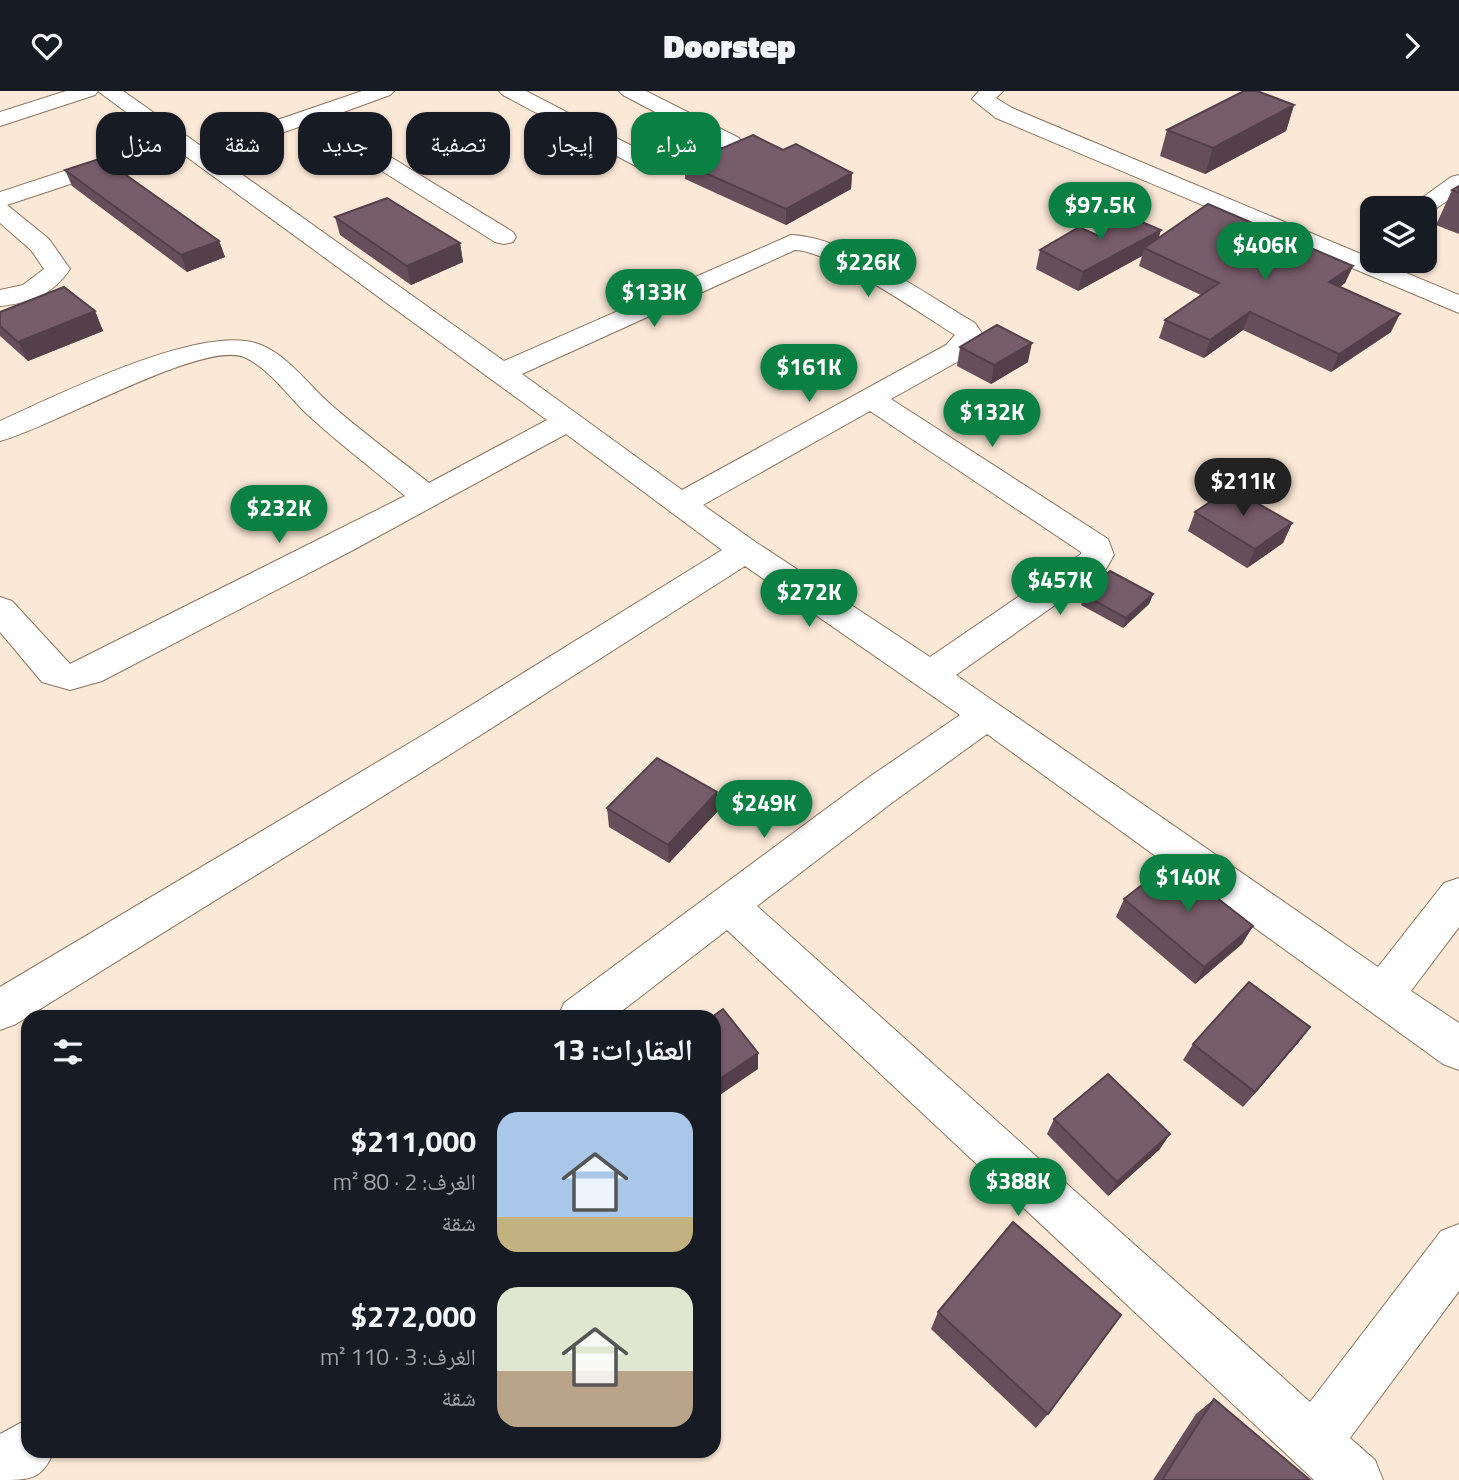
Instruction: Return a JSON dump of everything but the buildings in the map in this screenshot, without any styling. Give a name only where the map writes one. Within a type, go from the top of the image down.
[{"type":"street","points":[[0,119],[88,91]]},
{"type":"street","points":[[109,91],[745,551],[930,675],[1384,993],[1459,1049]]},
{"type":"street","points":[[321,112],[383,91]]},
{"type":"street","points":[[510,91],[631,154]]},
{"type":"street","points":[[630,91],[731,143]]},
{"type":"street","points":[[992,91],[983,99],[1004,113],[1348,255],[1459,305]]},
{"type":"street","points":[[0,200],[298,119]]},
{"type":"street","points":[[392,168],[504,237]]},
{"type":"street","points":[[1437,197],[1459,182]]},
{"type":"street","points":[[0,211],[34,240],[54,261],[57,269],[46,284],[36,290],[0,298]]},
{"type":"street","points":[[501,373],[782,244],[801,242],[811,243],[841,256],[960,324],[969,335],[956,351],[681,504]]},
{"type":"street","points":[[1348,255],[1360,248]]},
{"type":"street","points":[[0,432],[156,366],[217,348],[242,347],[260,356],[320,410],[426,497]]},
{"type":"street","points":[[871,399],[1096,547],[1098,555],[1094,562],[930,675]]},
{"type":"street","points":[[0,610],[55,673],[70,677],[89,672],[231,601],[566,422]]},
{"type":"street","points":[[0,1010],[441,742],[745,551]]},
{"type":"street","points":[[589,1010],[879,791],[986,716]]},
{"type":"street","points":[[1384,993],[1459,894]]},
{"type":"street","points":[[728,905],[1355,1480]]},
{"type":"street","points":[[1314,1442],[1459,1249]]},
{"type":"street","points":[[0,1469],[21,1452]]}]
